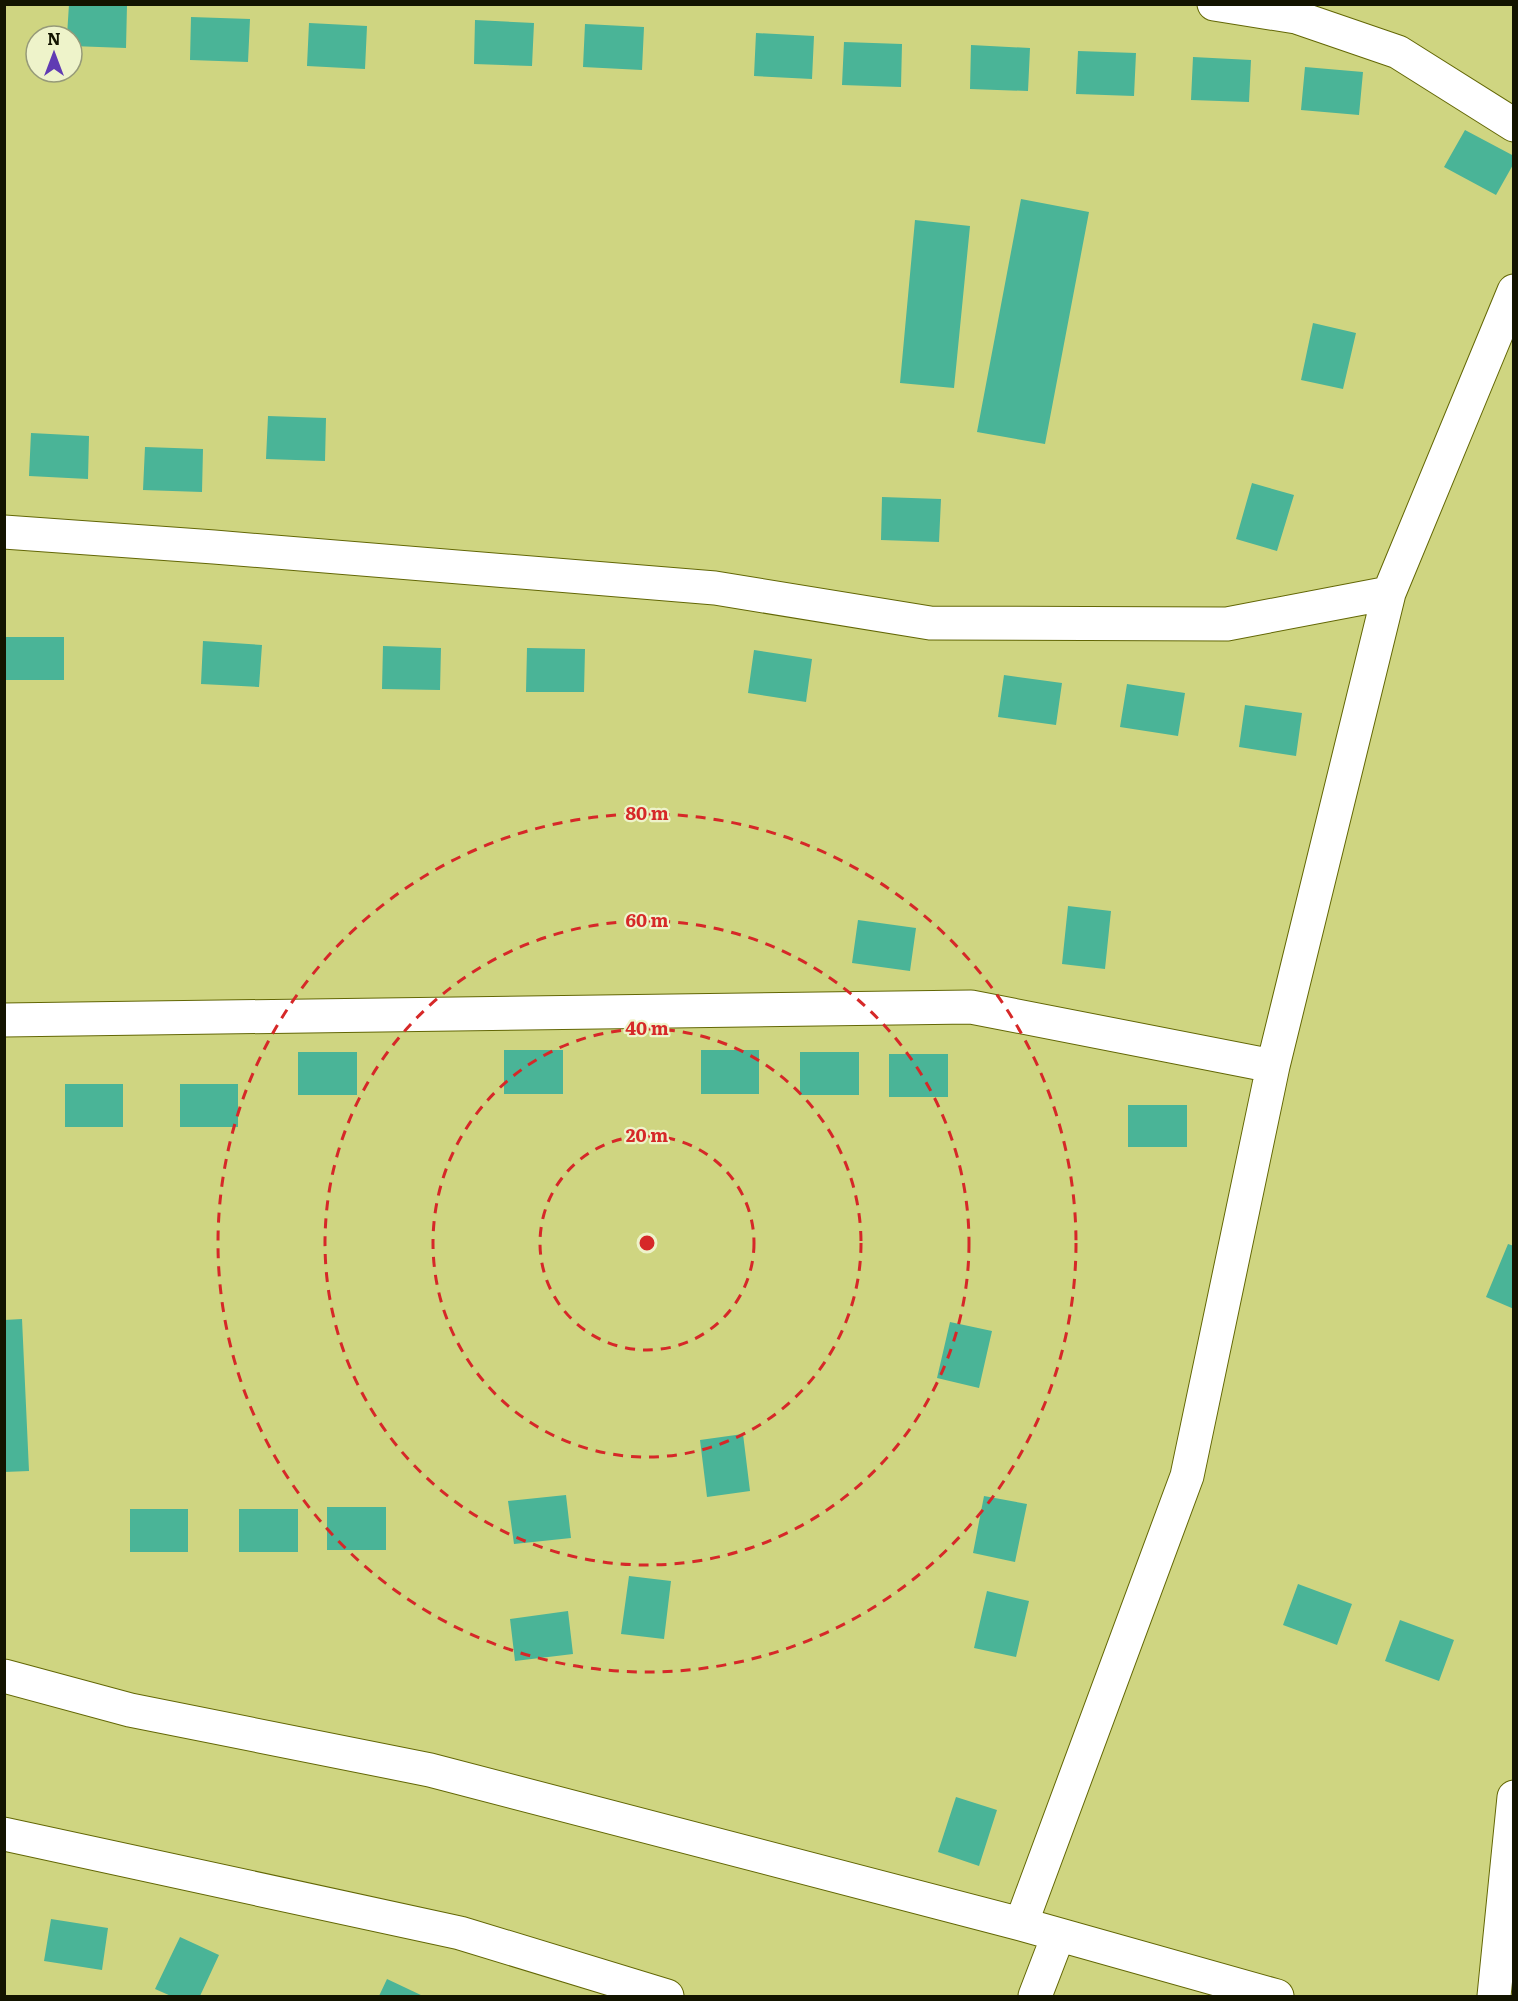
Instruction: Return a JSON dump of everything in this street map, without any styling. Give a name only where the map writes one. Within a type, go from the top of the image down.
[{"type":"street","points":[[1214,4],[1296,17],[1398,52],[1514,125]]},
{"type":"street","points":[[1021,1924],[1187,1476],[1273,1066],[1389,593],[1514,291]]},
{"type":"street","points":[[4,532],[715,588],[930,622],[1227,624],[1389,593]]},
{"type":"street","points":[[4,1020],[971,1007],[1273,1066]]},
{"type":"street","points":[[4,1676],[130,1710],[430,1770],[1021,1924],[1277,1996]]},
{"type":"street","points":[[1494,1996],[1514,1797]]},
{"type":"street","points":[[4,1834],[460,1933],[667,1996]]},
{"type":"street","points":[[1035,1996],[1058,1936]]},
{"type":"building","points":[[69,4],[127,5],[126,48],[84,46],[84,24],[68,24]]},
{"type":"building","points":[[191,17],[250,19],[248,62],[190,60]]},
{"type":"building","points":[[475,20],[534,23],[532,66],[474,64]]},
{"type":"building","points":[[309,23],[367,26],[365,69],[307,66]]},
{"type":"building","points":[[585,24],[644,27],[642,70],[583,67]]},
{"type":"building","points":[[756,33],[814,36],[812,79],[754,76]]},
{"type":"building","points":[[844,42],[902,44],[901,87],[842,85]]},
{"type":"building","points":[[971,45],[1030,48],[1028,91],[970,89]]},
{"type":"building","points":[[1078,51],[1136,53],[1134,96],[1076,94]]},
{"type":"building","points":[[1193,57],[1251,60],[1249,102],[1191,100]]},
{"type":"building","points":[[1305,67],[1363,72],[1359,115],[1301,110]]},
{"type":"building","points":[[1465,130],[1514,156],[1514,163],[1496,195],[1444,167]]},
{"type":"building","points":[[1021,199],[1089,212],[1045,444],[977,432]]},
{"type":"building","points":[[915,220],[970,226],[954,388],[900,383]]},
{"type":"building","points":[[1313,323],[1356,333],[1343,389],[1301,380]]},
{"type":"building","points":[[268,416],[326,418],[325,461],[266,459]]},
{"type":"building","points":[[31,433],[89,436],[88,479],[29,476]]},
{"type":"building","points":[[145,447],[203,449],[202,492],[143,490]]},
{"type":"building","points":[[1252,483],[1294,495],[1277,551],[1236,539]]},
{"type":"building","points":[[882,497],[941,499],[939,542],[881,540]]},
{"type":"building","points":[[6,637],[64,637],[64,680],[6,680]]},
{"type":"building","points":[[203,641],[262,645],[259,687],[201,684]]},
{"type":"building","points":[[383,646],[441,648],[440,690],[382,689]]},
{"type":"building","points":[[527,648],[585,649],[584,692],[526,692]]},
{"type":"building","points":[[754,650],[812,659],[806,702],[748,693]]},
{"type":"building","points":[[1004,675],[1062,683],[1056,725],[998,717]]},
{"type":"building","points":[[1127,684],[1185,693],[1178,736],[1120,727]]},
{"type":"building","points":[[1245,705],[1302,713],[1296,756],[1239,747]]},
{"type":"building","points":[[1068,906],[1111,911],[1105,969],[1062,964]]},
{"type":"building","points":[[858,920],[916,928],[910,971],[852,963]]},
{"type":"building","points":[[504,1050],[563,1050],[563,1094],[504,1094]]},
{"type":"building","points":[[701,1050],[759,1050],[759,1094],[701,1094]]},
{"type":"building","points":[[298,1052],[357,1052],[357,1095],[298,1095]]},
{"type":"building","points":[[800,1052],[859,1052],[859,1095],[800,1095]]},
{"type":"building","points":[[889,1054],[948,1054],[948,1097],[889,1097]]},
{"type":"building","points":[[65,1084],[123,1084],[123,1127],[65,1127]]},
{"type":"building","points":[[180,1084],[238,1084],[238,1127],[180,1127]]},
{"type":"building","points":[[1128,1105],[1187,1105],[1187,1147],[1128,1147]]},
{"type":"building","points":[[1508,1244],[1514,1246],[1514,1309],[1486,1297]]},
{"type":"building","points":[[22,1319],[29,1471],[4,1472],[4,1320]]},
{"type":"building","points":[[950,1322],[992,1331],[979,1388],[937,1378]]},
{"type":"building","points":[[743,1434],[750,1491],[707,1497],[700,1440]]},
{"type":"building","points":[[566,1495],[571,1538],[514,1544],[508,1501]]},
{"type":"building","points":[[984,1496],[1027,1504],[1015,1562],[973,1553]]},
{"type":"building","points":[[327,1507],[386,1507],[386,1550],[327,1550]]},
{"type":"building","points":[[130,1509],[188,1509],[188,1552],[130,1552]]},
{"type":"building","points":[[239,1509],[298,1509],[298,1552],[239,1552]]},
{"type":"building","points":[[629,1576],[671,1581],[664,1639],[621,1634]]},
{"type":"building","points":[[1298,1584],[1352,1604],[1337,1645],[1283,1625]]},
{"type":"building","points":[[987,1591],[1029,1601],[1016,1657],[974,1648]]},
{"type":"building","points":[[568,1611],[573,1654],[515,1661],[510,1619]]},
{"type":"building","points":[[1400,1620],[1454,1640],[1439,1681],[1385,1661]]},
{"type":"building","points":[[956,1797],[997,1810],[979,1866],[938,1852]]},
{"type":"building","points":[[51,1919],[108,1928],[102,1970],[44,1961]]},
{"type":"building","points":[[180,1937],[219,1955],[200,1996],[171,1996],[155,1989]]},
{"type":"building","points":[[387,1979],[423,1996],[379,1996]]}]
